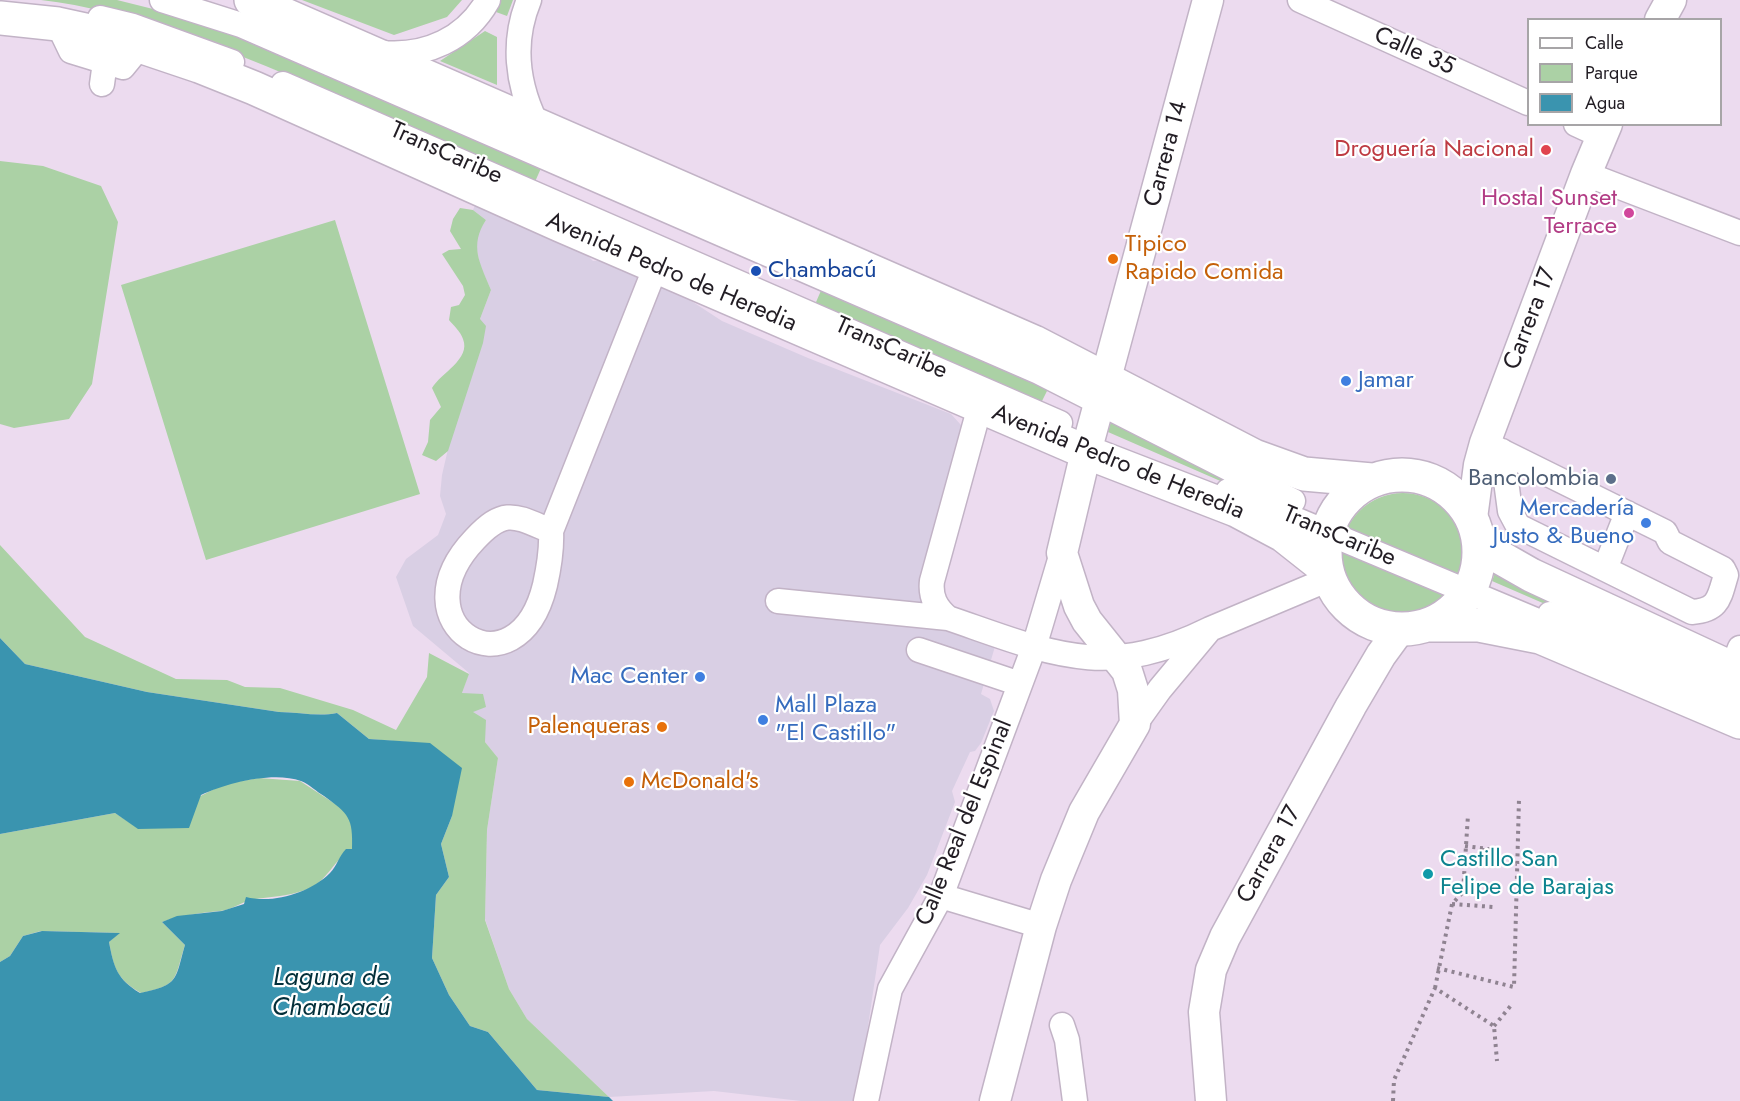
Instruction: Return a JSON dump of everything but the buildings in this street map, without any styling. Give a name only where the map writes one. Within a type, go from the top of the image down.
[{"type":"highway","points":[[246,13],[316,27],[536,123],[981,319],[1103,390],[1279,467],[1324,478],[1372,480],[1407,475],[1419,476],[1441,484],[1459,499],[1476,532],[1530,575],[1738,672]]},
{"type":"highway","name":"Avenida Pedro de Heredia","points":[[0,18],[58,24],[141,45],[254,88],[979,410],[1089,444],[1258,520],[1327,574]]},
{"type":"highway","points":[[1372,480],[1355,489],[1342,502],[1329,525],[1327,574],[1340,599],[1357,615],[1378,626],[1479,625],[1540,637],[1740,722]]},
{"type":"highway","points":[[1414,627],[1450,612],[1471,586],[1476,532]]},
{"type":"main road","name":"Carrera 14","points":[[1103,390],[1208,0]]},
{"type":"main road","points":[[1661,18],[1671,0]]},
{"type":"main road","name":"Carrera 17","points":[[1476,532],[1479,465],[1494,447],[1586,174],[1595,128]]},
{"type":"main road","name":"Calle Real del Espinal","points":[[1062,553],[1103,390]]},
{"type":"main road","points":[[995,1101],[1041,926],[1084,812],[1135,724],[1133,690],[1118,657],[1100,639],[1078,606],[1062,553]]},
{"type":"main road","name":"Carrera 17","points":[[1211,1101],[1204,1012],[1211,970],[1225,937],[1381,655],[1414,627]]},
{"type":"street","name":"TransCaribe","points":[[162,0],[246,13],[1039,372],[1103,390],[1243,477],[1329,525]]},
{"type":"street","points":[[376,53],[401,55],[429,50],[463,32],[488,0]]},
{"type":"street","points":[[529,0],[524,12],[517,54],[520,81],[536,123]]},
{"type":"street","name":"Calle 35","points":[[1300,0],[1527,103]]},
{"type":"street","name":"TransCaribe","points":[[0,2],[70,11],[134,26],[202,50],[1089,444],[1329,525],[1471,586],[1740,711]]},
{"type":"street","points":[[58,24],[71,51],[103,73],[123,67],[141,45]]},
{"type":"street","points":[[1586,174],[1740,233]]},
{"type":"street","points":[[551,531],[515,516],[507,516],[483,530],[470,544],[451,580],[446,597],[451,621],[461,633],[487,644],[513,639],[525,631],[543,594],[552,551],[551,531],[656,266]]},
{"type":"street","points":[[948,618],[934,602],[931,592],[932,581],[979,410]]},
{"type":"street","points":[[1494,447],[1665,532],[1670,542],[1724,568],[1726,575],[1717,602],[1708,610],[1692,612],[1518,526],[1510,511],[1494,447]]},
{"type":"street","points":[[1605,568],[1627,513]]},
{"type":"street","name":"Calle Real del Espinal","points":[[866,1101],[890,989],[941,896],[1034,647],[1062,553]]},
{"type":"street","points":[[778,601],[948,618],[1034,647],[1076,657],[1118,657],[1166,648],[1327,574]]},
{"type":"street","name":"TransCaribe","points":[[1471,586],[1738,672]]},
{"type":"street","points":[[1692,612],[1692,650]]},
{"type":"street","points":[[1135,724],[1187,655],[1210,629]]},
{"type":"street","points":[[919,650],[1022,678]]},
{"type":"street","points":[[989,665],[1022,678]]},
{"type":"street","points":[[941,896],[1041,926]]},
{"type":"street","points":[[1062,1025],[1067,1040],[1075,1101]]},
{"type":"path","points":[[1437,968],[1514,987],[1519,799]]},
{"type":"path","points":[[1393,1101],[1394,1080],[1435,988],[1437,968],[1452,904],[1463,892],[1468,815]]},
{"type":"path","points":[[1465,846],[1496,850]]},
{"type":"path","points":[[1483,848],[1482,859],[1518,864]]},
{"type":"path","points":[[1452,904],[1494,907]]},
{"type":"path","points":[[1435,988],[1494,1026]]},
{"type":"path","points":[[1497,1061],[1494,1026],[1513,1003]]},
{"type":"shaded area","points":[[480,194],[553,240],[569,237],[593,261],[609,260],[676,291],[722,321],[808,358],[951,414],[961,425],[963,431],[922,595],[996,643],[981,694],[990,699],[994,711],[981,743],[975,751],[970,752],[952,791],[955,802],[927,875],[908,908],[880,945],[857,1101],[801,1101],[714,1091],[609,1097],[527,1019],[509,989],[485,919],[487,830],[498,758],[485,742],[462,693],[469,673],[413,626],[396,577],[406,559],[438,535],[446,514],[440,496],[442,475],[451,436],[469,383],[480,319],[491,290],[480,265],[476,245],[477,234],[486,220],[473,210]]},
{"type":"green space","points":[[41,0],[117,0],[165,12],[237,36],[542,166],[534,184],[357,104],[172,30],[107,12]]},
{"type":"green space","points":[[302,0],[462,0],[447,17],[394,35]]},
{"type":"green space","points":[[501,0],[513,0],[507,16],[496,12]]},
{"type":"green space","points":[[485,31],[497,37],[497,85],[440,61]]},
{"type":"green space","points":[[0,161],[43,166],[101,186],[118,222],[92,384],[69,419],[14,428],[0,424]]},
{"type":"green space","points":[[460,208],[473,210],[486,220],[477,246],[480,263],[491,290],[480,319],[486,326],[483,343],[448,451],[436,461],[422,455],[428,442],[430,420],[441,407],[432,388],[459,359],[464,346],[461,334],[449,320],[451,307],[459,305],[465,295],[463,286],[442,254],[449,250],[461,249],[450,231],[453,219]]},
{"type":"green space","points":[[335,220],[420,494],[206,560],[121,285]]},
{"type":"green space","points":[[823,286],[1049,387],[1041,403],[813,309]]},
{"type":"green space","points":[[1112,418],[1280,507],[1108,432]]},
{"type":"green space","points":[[1403,493],[1427,498],[1447,511],[1460,531],[1465,555],[1460,579],[1447,599],[1427,612],[1403,617],[1379,612],[1359,599],[1346,579],[1341,555],[1346,531],[1359,511],[1379,498]]},
{"type":"green space","points":[[0,545],[85,637],[176,679],[227,680],[245,687],[280,688],[353,710],[396,730],[427,677],[429,653],[469,674],[462,693],[483,694],[486,707],[473,712],[486,720],[485,742],[498,758],[487,830],[485,920],[509,989],[527,1019],[609,1097],[537,1090],[488,1032],[470,1026],[449,995],[432,958],[436,895],[449,877],[441,844],[452,816],[430,744],[369,739],[337,713],[279,712],[147,692],[25,664],[0,638]]},
{"type":"green space","points":[[1498,565],[1688,666],[1492,581]]},
{"type":"green space","points":[[259,778],[300,781],[346,811],[352,824],[353,849],[346,853],[313,887],[292,894],[251,900],[225,910],[162,922],[185,945],[174,979],[154,990],[141,993],[127,983],[118,972],[109,942],[119,933],[41,931],[23,936],[10,956],[0,962],[0,834],[115,813],[138,828],[224,784]]},
{"type":"water","name":"Laguna de Chambacú","points":[[0,638],[25,664],[147,692],[279,712],[337,713],[369,739],[430,743],[462,768],[452,816],[441,844],[449,877],[436,895],[432,958],[449,995],[470,1026],[488,1032],[537,1090],[609,1097],[613,1101],[0,1101],[0,962],[10,956],[23,936],[42,931],[120,933],[109,942],[121,978],[140,993],[153,990],[174,979],[185,945],[162,922],[177,916],[222,911],[244,904],[246,897],[279,898],[302,891],[322,880],[330,873],[346,849],[352,849],[352,830],[344,813],[324,796],[304,782],[277,777],[224,786],[201,795],[189,828],[138,829],[115,813],[0,834]]},
{"type":"place","name":"Droguería Nacional","points":[[1546,150]]},
{"type":"place","name":"Hostal Sunset Terrace","points":[[1629,213]]},
{"type":"place","name":"Tipico Rapido Comida","points":[[1113,259]]},
{"type":"place","name":"Chambacú","points":[[756,271]]},
{"type":"place","name":"Jamar","points":[[1346,381]]},
{"type":"place","name":"Bancolombia","points":[[1611,479]]},
{"type":"place","name":"Mercadería Justo & Bueno","points":[[1646,523]]},
{"type":"place","name":"Mac Center","points":[[700,677]]},
{"type":"place","name":"Mall Plaza \"El Castillo\"","points":[[763,720]]},
{"type":"place","name":"Palenqueras","points":[[662,727]]},
{"type":"place","name":"McDonald's","points":[[629,782]]},
{"type":"place","name":"Castillo San Felipe de Barajas","points":[[1428,874]]}]
